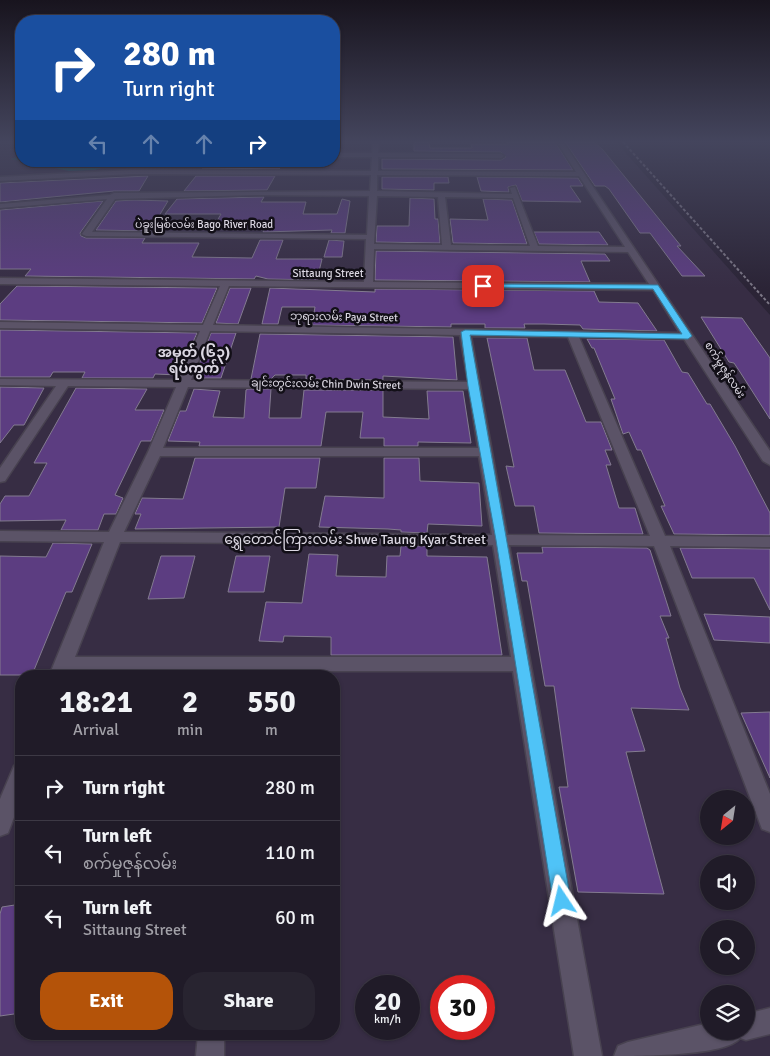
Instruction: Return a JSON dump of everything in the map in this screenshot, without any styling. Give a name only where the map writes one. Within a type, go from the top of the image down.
[{"type":"street","points":[[0,206],[156,191]]},
{"type":"street","points":[[351,191],[516,196]]},
{"type":"street","points":[[514,191],[535,249]]},
{"type":"street","name":"စက်မှုဇုန်လမ်း","points":[[592,191],[770,461]]},
{"type":"street","points":[[368,285],[372,193]]},
{"type":"street","name":"ပဲခူးမြစ်လမ်း Bago River Road","points":[[114,195],[86,234],[370,237]]},
{"type":"street","points":[[441,195],[447,248]]},
{"type":"street","points":[[370,246],[631,250]]},
{"type":"street","name":"Sittaung Street","points":[[0,281],[655,287]]},
{"type":"street","points":[[225,284],[155,452],[114,537],[60,670],[243,670],[522,664]]},
{"type":"street","name":"ဘုရားလမ်း Paya Street","points":[[0,325],[688,336]]},
{"type":"street","points":[[465,332],[473,386],[502,540],[588,1056]]},
{"type":"street","points":[[572,334],[660,541],[770,821]]},
{"type":"street","name":"ချင်းတွင်းလမ်း Chin Dwin Street","points":[[0,382],[184,382],[473,386]]},
{"type":"street","points":[[0,478],[65,382]]},
{"type":"street","points":[[155,452],[485,452]]},
{"type":"street","name":"ရွှေတောင်ကြားလမ်း Shwe Taung Kyar Street","points":[[0,536],[770,542]]},
{"type":"street","points":[[0,825],[15,788]]},
{"type":"street","points":[[755,1025],[770,1021]]},
{"type":"street","points":[[628,1056],[700,1038]]},
{"type":"street","points":[[210,1056],[211,1040]]},
{"type":"shaded area","points":[[0,191],[660,191],[770,315],[770,1056],[0,1056]]},
{"type":"building","points":[[0,191],[111,191],[0,202]]},
{"type":"building","points":[[518,191],[574,191],[581,202],[522,201]]},
{"type":"building","points":[[611,191],[637,191],[681,246],[677,246],[705,276],[682,276],[650,233],[640,233]]},
{"type":"building","points":[[264,197],[261,202],[306,202],[303,214],[337,214],[342,199],[350,201],[345,233],[331,233],[332,230],[263,232],[265,228],[213,228],[221,214],[165,214],[177,199]]},
{"type":"building","points":[[410,198],[434,199],[435,219],[438,219],[440,243],[376,242],[377,226],[409,226]]},
{"type":"building","points":[[483,199],[512,200],[527,244],[453,243],[450,219],[488,220]]},
{"type":"building","points":[[103,201],[80,233],[81,236],[86,238],[145,238],[142,243],[199,243],[192,257],[252,258],[260,240],[283,240],[276,259],[322,259],[317,280],[268,279],[256,276],[254,279],[25,276],[31,269],[0,269],[0,210]]},
{"type":"building","points":[[116,201],[168,201],[150,231],[96,230]]},
{"type":"building","points":[[534,232],[599,232],[608,245],[539,244]]},
{"type":"building","points":[[329,240],[344,241],[342,257],[324,257]]},
{"type":"building","points":[[376,251],[605,254],[610,261],[581,261],[590,282],[375,280]]},
{"type":"building","points":[[17,286],[217,288],[202,323],[0,320],[0,304]]},
{"type":"building","points":[[230,288],[251,288],[238,324],[216,323]]},
{"type":"building","points":[[270,288],[375,292],[375,289],[594,291],[599,302],[638,303],[657,331],[583,329],[580,325],[544,324],[524,324],[525,328],[485,328],[485,324],[451,324],[451,327],[312,325],[315,307],[282,307],[278,324],[262,324]]},
{"type":"building","points":[[701,317],[742,318],[770,358],[770,419],[734,363],[729,362]]},
{"type":"building","points":[[0,330],[197,333],[179,375],[155,374],[153,378],[82,378],[85,372],[53,372],[50,377],[0,377]]},
{"type":"building","points":[[211,333],[236,333],[221,378],[198,378],[199,375],[195,375]]},
{"type":"building","points":[[260,334],[453,337],[457,380],[383,376],[383,380],[306,379],[306,375],[275,375],[271,379],[251,379]]},
{"type":"building","points":[[487,338],[527,338],[534,370],[565,370],[586,422],[601,422],[612,450],[605,450],[611,465],[606,465],[619,508],[635,508],[643,534],[539,533],[534,506],[515,506],[506,466],[514,467]]},
{"type":"building","points":[[587,339],[664,340],[682,372],[688,373],[707,404],[710,404],[735,446],[770,513],[770,535],[674,534],[661,506],[665,506],[641,450],[637,450],[629,432],[623,434],[611,399],[615,399],[594,348],[592,348]]},
{"type":"building","points":[[0,387],[44,388],[24,425],[14,425],[0,443]]},
{"type":"building","points":[[76,388],[147,389],[135,410],[164,410],[151,441],[141,441],[115,495],[123,498],[116,514],[104,514],[98,530],[61,530],[66,520],[0,521],[0,504],[5,496],[29,496],[47,463],[34,463]]},
{"type":"building","points":[[194,389],[220,391],[213,417],[244,418],[246,390],[248,389],[271,389],[269,418],[301,418],[304,390],[383,390],[383,417],[429,419],[427,391],[463,391],[471,443],[418,442],[418,446],[384,446],[384,438],[360,438],[363,412],[326,412],[321,446],[199,446],[200,442],[168,441],[180,411],[186,411]]},
{"type":"building","points":[[195,458],[320,458],[316,488],[285,488],[279,527],[135,529],[141,514],[135,514],[142,498],[183,499]]},
{"type":"building","points":[[384,458],[419,458],[420,481],[479,483],[482,526],[428,524],[427,533],[401,532],[401,530],[388,529],[319,527],[325,496],[384,498]]},
{"type":"building","points":[[53,543],[92,544],[72,592],[66,592],[34,670],[15,670],[15,675],[0,675],[0,556],[46,557]]},
{"type":"building","points":[[401,546],[427,546],[427,556],[487,557],[502,655],[331,655],[331,637],[284,636],[283,642],[259,641],[266,602],[302,603],[309,554],[338,555],[336,576],[386,577],[387,556],[400,556]]},
{"type":"building","points":[[542,547],[647,548],[650,550],[671,616],[660,616],[669,638],[666,638],[680,688],[689,710],[631,708],[645,751],[626,752],[664,894],[578,892],[559,787],[568,787],[554,686],[545,686],[527,581],[522,581],[517,553],[543,553]]},
{"type":"building","points":[[680,548],[770,549],[770,610],[754,578],[692,578]]},
{"type":"building","points":[[161,556],[195,556],[184,598],[148,599]]},
{"type":"building","points":[[236,556],[270,556],[264,592],[228,592]]},
{"type":"building","points":[[704,614],[770,617],[770,643],[714,640]]},
{"type":"building","points":[[770,712],[770,778],[741,713]]},
{"type":"building","points":[[15,905],[15,1014],[0,1016],[0,914],[2,907]]},
{"type":"railway","points":[[667,191],[770,305]]},
{"type":"district","name":"အမှတ် (၆၃) ရပ်ကွက်","points":[[194,360]]},
{"type":"route","points":[[483,286],[655,287],[688,336],[465,332],[473,386],[502,540],[562,901]]}]
